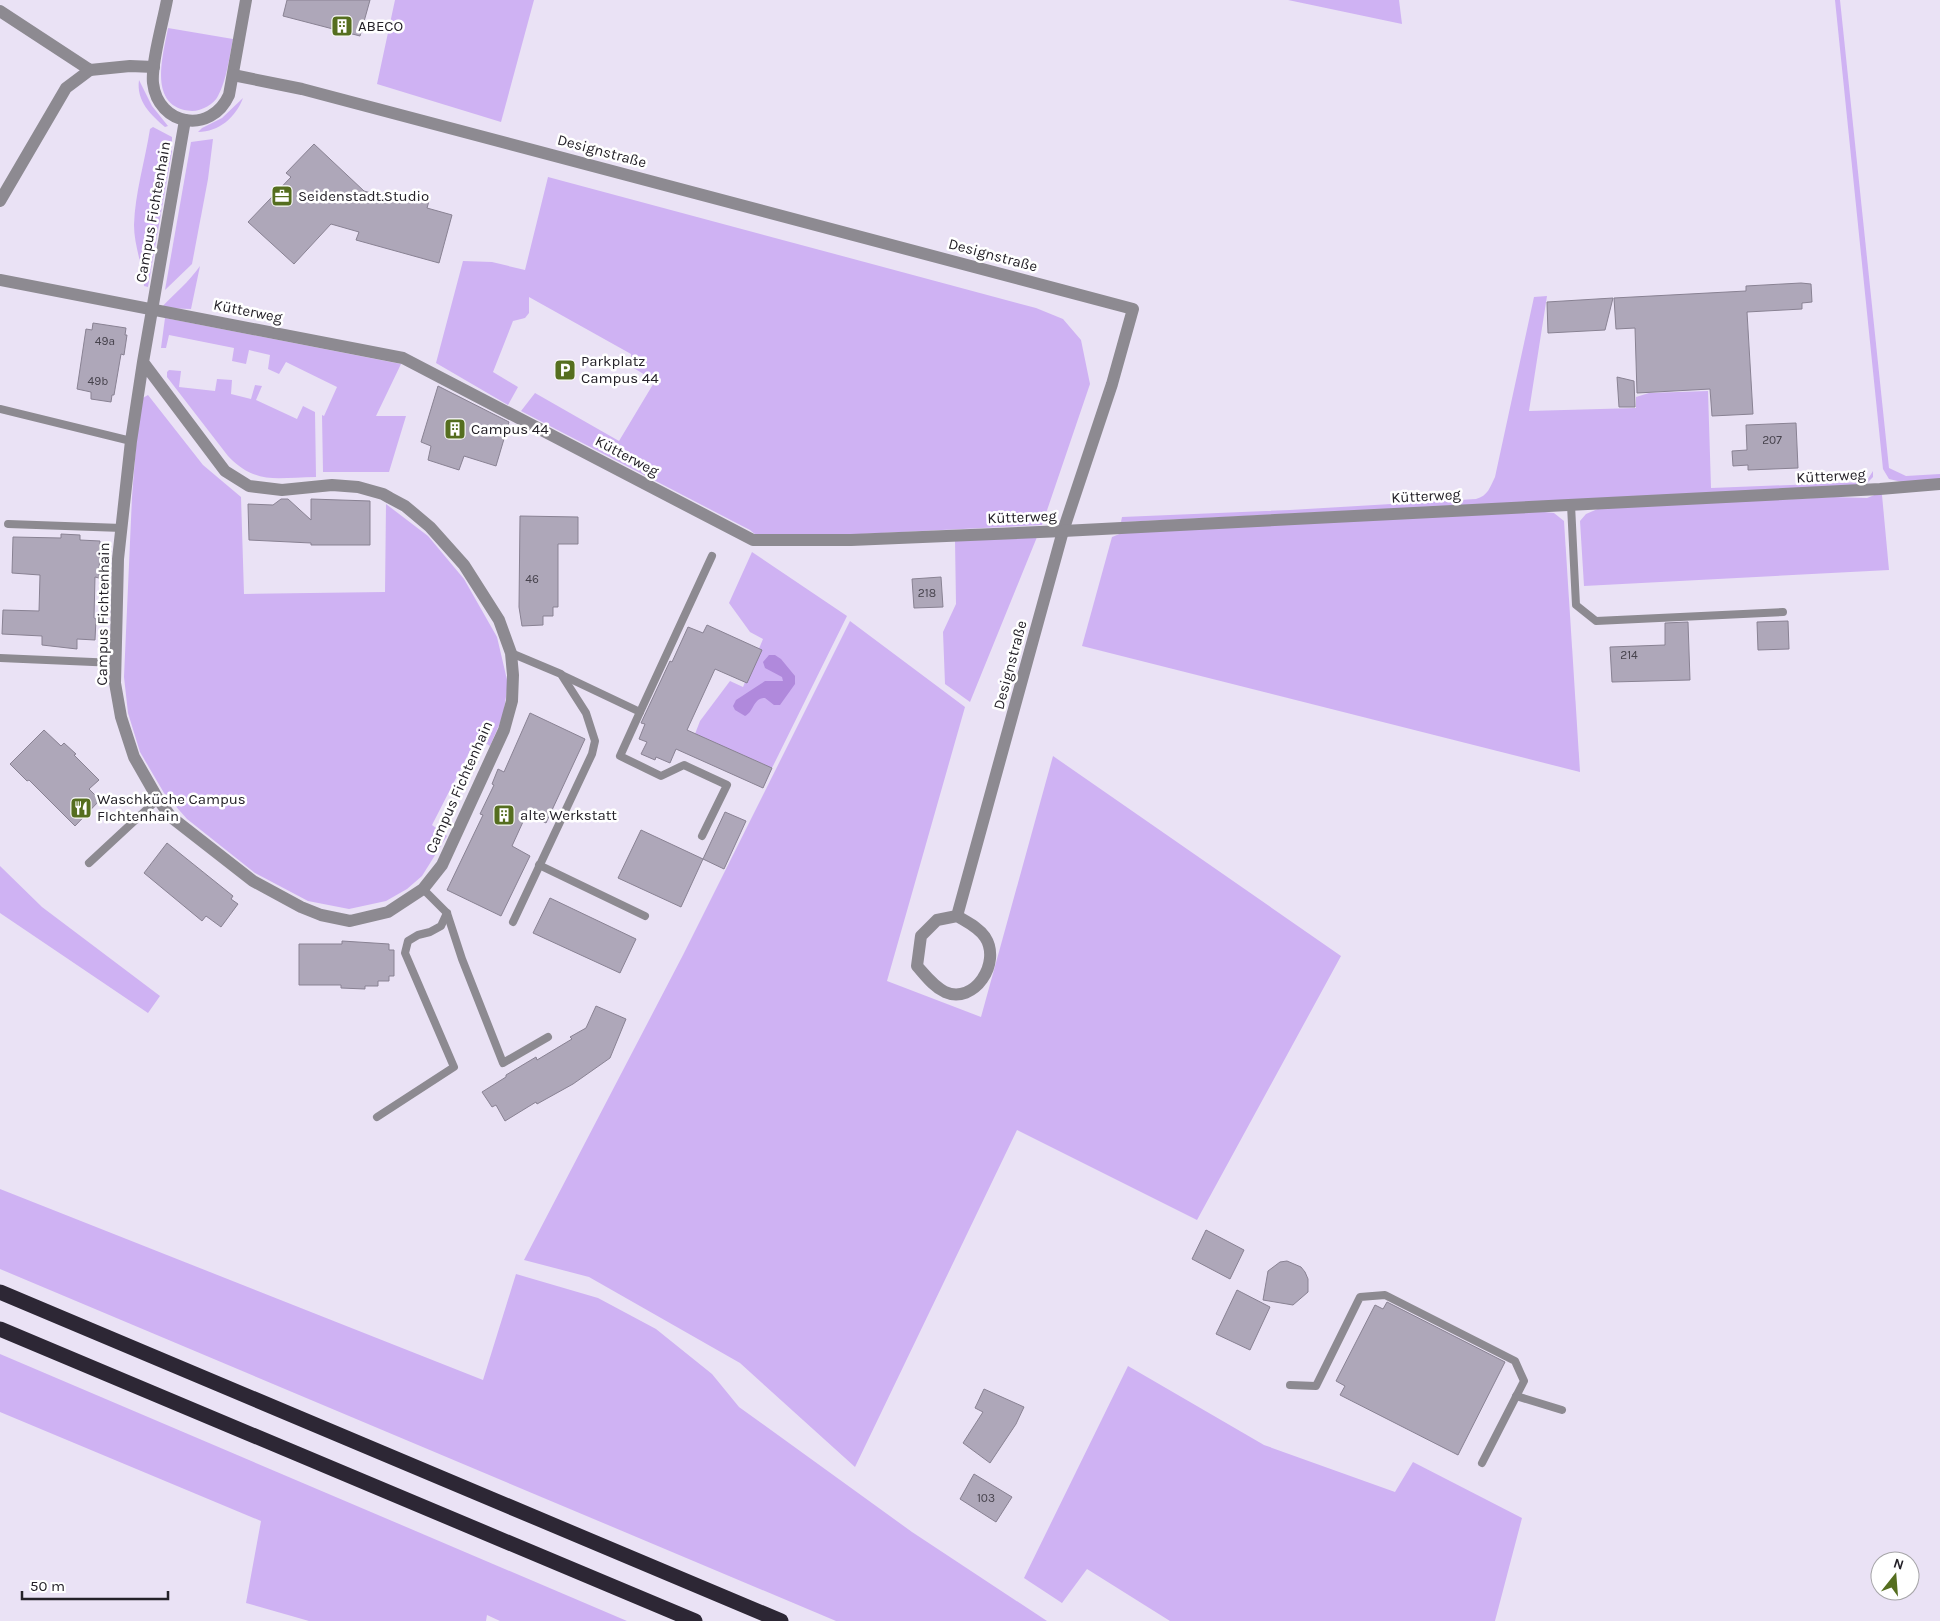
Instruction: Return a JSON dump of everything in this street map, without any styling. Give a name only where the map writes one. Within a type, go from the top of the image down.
[{"type":"highway","points":[[0,1292],[782,1621]]},
{"type":"highway","points":[[0,1329],[695,1621]]},
{"type":"street","points":[[167,0],[154,67],[153,82],[156,97],[166,109],[174,117],[185,120],[198,120],[216,114],[224,105],[229,95],[246,0]]},
{"type":"street","points":[[0,10],[90,70]]},
{"type":"street","points":[[0,201],[66,88],[90,70],[130,66],[154,67]]},
{"type":"street","name":"Designstraße","points":[[233,74],[321,94],[1133,309],[1112,384],[1063,531],[958,916]]},
{"type":"street","name":"Campus Fichtenhain","points":[[143,362],[225,471],[249,486],[282,490],[332,485],[358,487],[383,494],[405,506],[430,527],[464,565],[498,620],[511,653],[513,675],[512,701],[504,730],[442,865],[423,889],[388,912],[350,921],[322,916],[301,907],[254,881],[171,817],[158,800],[134,757],[121,717],[115,683],[118,559],[131,441],[143,362],[185,120]]},
{"type":"street","points":[[0,280],[153,310]]},
{"type":"street","name":"Kütterweg","points":[[153,310],[403,358],[753,540],[851,540],[1063,531],[1880,490],[1940,484]]},
{"type":"street","points":[[958,916],[973,925],[985,936],[992,952],[988,970],[979,985],[962,993],[947,993],[931,982],[918,966],[921,936],[937,920],[958,916]]},
{"type":"lane","points":[[0,409],[131,441]]},
{"type":"lane","points":[[1571,505],[1576,605],[1596,621],[1783,612]]},
{"type":"lane","points":[[8,524],[122,528]]},
{"type":"lane","points":[[702,836],[727,785],[684,765],[661,776],[620,756],[712,556]]},
{"type":"lane","points":[[511,653],[561,674],[640,712]]},
{"type":"lane","points":[[0,658],[116,663]]},
{"type":"lane","points":[[513,922],[592,754],[595,741],[586,713],[561,674]]},
{"type":"lane","points":[[89,864],[158,800]]},
{"type":"lane","points":[[539,865],[645,916]]},
{"type":"lane","points":[[423,889],[447,913],[462,958],[503,1063],[548,1037]]},
{"type":"lane","points":[[377,1117],[454,1067],[406,953],[408,941],[441,926],[447,913]]},
{"type":"lane","points":[[1290,1384],[1316,1386],[1360,1297],[1385,1295],[1515,1361],[1524,1381],[1482,1463]]},
{"type":"lane","points":[[1516,1396],[1562,1410]]},
{"type":"shaded area","points":[[395,0],[534,0],[501,122],[377,84]]},
{"type":"shaded area","points":[[1288,0],[1399,0],[1402,24]]},
{"type":"shaded area","points":[[1835,0],[1840,0],[1889,468],[1906,476],[1940,474],[1940,480],[1906,483],[1889,479],[1883,469]]},
{"type":"shaded area","points":[[168,28],[233,39],[224,83],[214,102],[204,108],[192,111],[178,108],[169,101],[163,91],[161,79],[163,52]]},
{"type":"shaded area","points":[[139,80],[152,106],[168,126],[165,127],[155,118],[142,101]]},
{"type":"shaded area","points":[[243,98],[236,111],[226,122],[213,129],[198,132],[222,118]]},
{"type":"shaded area","points":[[153,127],[172,137],[172,151],[148,287],[144,286],[135,241],[134,225],[140,177],[150,129]]},
{"type":"shaded area","points":[[213,139],[208,179],[192,264],[165,290],[191,142]]},
{"type":"shaded area","points":[[548,177],[1036,308],[1063,319],[1081,340],[1090,384],[1042,525],[800,537],[756,535],[750,530],[521,411],[535,393],[619,441],[655,381],[632,367],[631,354],[529,297],[529,313],[525,318],[513,321],[493,372],[518,387],[508,405],[436,363],[463,261],[492,262],[525,270]]},
{"type":"shaded area","points":[[200,266],[191,309],[161,308],[186,283]]},
{"type":"shaded area","points":[[1547,296],[1529,411],[1636,408],[1636,397],[1649,393],[1708,391],[1711,488],[1866,482],[1873,471],[1873,477],[1864,486],[1121,522],[1122,517],[1290,510],[1480,498],[1488,491],[1495,477],[1534,297]]},
{"type":"shaded area","points":[[165,318],[401,364],[376,416],[406,416],[389,472],[323,472],[322,415],[324,416],[337,387],[286,362],[279,374],[268,369],[270,355],[249,350],[246,364],[232,361],[234,348],[169,335],[166,348],[161,348]]},
{"type":"shaded area","points":[[169,370],[181,371],[179,387],[215,391],[217,379],[232,380],[231,394],[251,399],[255,385],[262,386],[256,400],[297,419],[303,406],[315,412],[316,477],[269,478],[249,472],[239,466],[228,456],[167,377]]},
{"type":"shaded area","points":[[148,395],[203,465],[241,497],[244,594],[385,592],[386,504],[428,536],[464,579],[497,637],[508,684],[503,716],[490,746],[477,737],[432,825],[447,836],[422,876],[407,889],[386,901],[349,909],[308,901],[255,873],[187,819],[164,793],[140,752],[128,713],[124,677],[132,497],[138,420],[141,399]]},
{"type":"shaded area","points":[[1877,494],[1882,495],[1889,570],[1584,586],[1580,521],[1586,514],[1600,508],[1834,497],[1867,498]]},
{"type":"shaded area","points":[[1535,511],[1554,513],[1564,521],[1580,772],[1082,646],[1112,537],[1122,533]]},
{"type":"shaded area","points":[[1037,537],[970,702],[945,684],[943,632],[956,604],[955,540]]},
{"type":"shaded area","points":[[752,552],[847,616],[772,768],[695,734],[700,721],[730,681],[743,687],[763,639],[750,632],[729,603]]},
{"type":"shaded area","points":[[850,621],[965,707],[887,981],[981,1017],[1053,756],[1341,956],[1197,1220],[1017,1130],[855,1467],[740,1363],[589,1277],[524,1260],[683,955]]},
{"type":"shaded area","points":[[769,655],[775,655],[781,659],[795,676],[795,684],[780,705],[774,705],[765,698],[761,699],[745,716],[735,710],[733,706],[736,700],[765,681],[783,681],[782,677],[765,668],[763,662]]},
{"type":"shaded area","points":[[0,866],[42,907],[160,996],[148,1013],[0,913]]},
{"type":"shaded area","points":[[0,1189],[483,1380],[516,1274],[598,1298],[656,1329],[712,1374],[739,1407],[912,1532],[1047,1621],[836,1621],[0,1269]]},
{"type":"shaded area","points":[[0,1354],[627,1621],[500,1621],[487,1615],[486,1621],[309,1621],[246,1603],[261,1521],[0,1412]]},
{"type":"shaded area","points":[[1128,1366],[1264,1445],[1395,1492],[1413,1462],[1522,1518],[1495,1621],[1170,1621],[1087,1569],[1062,1603],[1024,1578]]},
{"type":"building","name":"ABECO","points":[[287,0],[370,0],[360,36],[283,16]]},
{"type":"building","points":[[314,144],[364,191],[402,202],[404,194],[429,201],[427,208],[452,215],[439,263],[356,240],[359,232],[331,224],[294,264],[248,222],[291,177],[286,173]]},
{"type":"building","points":[[1811,284],[1812,302],[1802,303],[1802,309],[1747,312],[1753,414],[1712,416],[1710,389],[1637,393],[1635,328],[1616,329],[1614,298],[1746,291],[1746,286]]},
{"type":"building","points":[[1613,298],[1605,330],[1548,333],[1547,302]]},
{"type":"building","points":[[93,323],[126,328],[125,335],[127,335],[124,355],[121,354],[114,395],[112,395],[111,402],[91,399],[91,392],[77,389],[86,329],[92,330]]},
{"type":"building","points":[[1617,377],[1634,381],[1635,407],[1619,407]]},
{"type":"building","name":"Campus 44","points":[[438,386],[509,422],[496,466],[464,456],[459,470],[428,460],[431,446],[421,442]]},
{"type":"building","points":[[1796,423],[1798,468],[1748,470],[1748,465],[1733,466],[1732,451],[1747,450],[1746,425]]},
{"type":"building","points":[[281,499],[288,499],[311,520],[311,499],[370,501],[370,545],[311,545],[311,543],[249,540],[248,504],[273,505]]},
{"type":"building","points":[[520,516],[578,517],[578,544],[558,544],[558,607],[553,607],[553,616],[543,616],[543,625],[522,626],[519,607]]},
{"type":"building","points":[[61,534],[80,535],[80,540],[100,541],[99,578],[95,577],[95,640],[77,639],[77,649],[42,645],[42,636],[2,634],[3,610],[39,611],[40,575],[12,573],[13,537],[61,538]]},
{"type":"building","points":[[941,577],[943,607],[914,608],[912,579]]},
{"type":"building","points":[[1788,621],[1789,649],[1758,650],[1757,622]]},
{"type":"building","points":[[1688,622],[1690,680],[1612,682],[1610,647],[1665,645],[1665,623]]},
{"type":"building","points":[[707,625],[762,650],[747,683],[715,669],[687,730],[772,768],[763,788],[676,749],[670,763],[656,757],[655,760],[641,754],[647,742],[639,739],[645,724],[641,723],[670,661],[672,662],[688,627],[703,633]]},
{"type":"building","name":"alte Werkstatt","points":[[530,713],[585,739],[546,823],[527,813],[512,846],[530,856],[501,916],[447,890],[483,815],[480,814],[494,785],[492,784],[498,769],[504,772]]},
{"type":"building","points":[[44,730],[61,746],[64,743],[99,780],[89,789],[100,800],[75,826],[29,780],[27,781],[10,764]]},
{"type":"building","points":[[725,812],[746,821],[724,869],[703,859]]},
{"type":"building","points":[[641,830],[703,859],[681,907],[618,878]]},
{"type":"building","points":[[167,843],[233,896],[231,899],[238,904],[221,927],[206,916],[202,921],[144,873]]},
{"type":"building","points":[[550,898],[636,939],[620,973],[533,933]]},
{"type":"building","points":[[342,941],[389,944],[389,950],[394,950],[394,976],[389,976],[389,981],[378,981],[378,986],[365,986],[365,989],[341,988],[341,985],[299,985],[299,944],[342,944]]},
{"type":"building","points":[[596,1006],[626,1019],[610,1058],[573,1084],[537,1104],[536,1102],[505,1121],[496,1105],[492,1107],[482,1092],[536,1057],[537,1060],[572,1039],[570,1037],[586,1028]]},
{"type":"building","points":[[1206,1230],[1244,1250],[1230,1279],[1192,1259]]},
{"type":"building","points":[[1287,1261],[1301,1267],[1305,1272],[1308,1279],[1308,1292],[1293,1305],[1263,1300],[1268,1271],[1280,1262]]},
{"type":"building","points":[[1237,1290],[1270,1307],[1250,1350],[1216,1334]]},
{"type":"building","points":[[1387,1302],[1505,1362],[1458,1455],[1340,1395],[1345,1386],[1336,1381],[1375,1305],[1383,1309]]},
{"type":"building","points":[[984,1389],[1024,1407],[1016,1424],[990,1463],[963,1443],[983,1412],[975,1408]]},
{"type":"building","points":[[974,1474],[1012,1497],[996,1522],[960,1499]]},
{"type":"place","name":"ABECO","points":[[342,26]]},
{"type":"place","name":"Seidenstadt.Studio","points":[[282,196]]},
{"type":"place","name":"Parkplatz Campus 44","points":[[565,370]]},
{"type":"place","name":"Campus 44","points":[[455,429]]},
{"type":"place","name":"Waschküche Campus FIchtenhain","points":[[81,808]]},
{"type":"place","name":"alte Werkstatt","points":[[504,815]]}]
